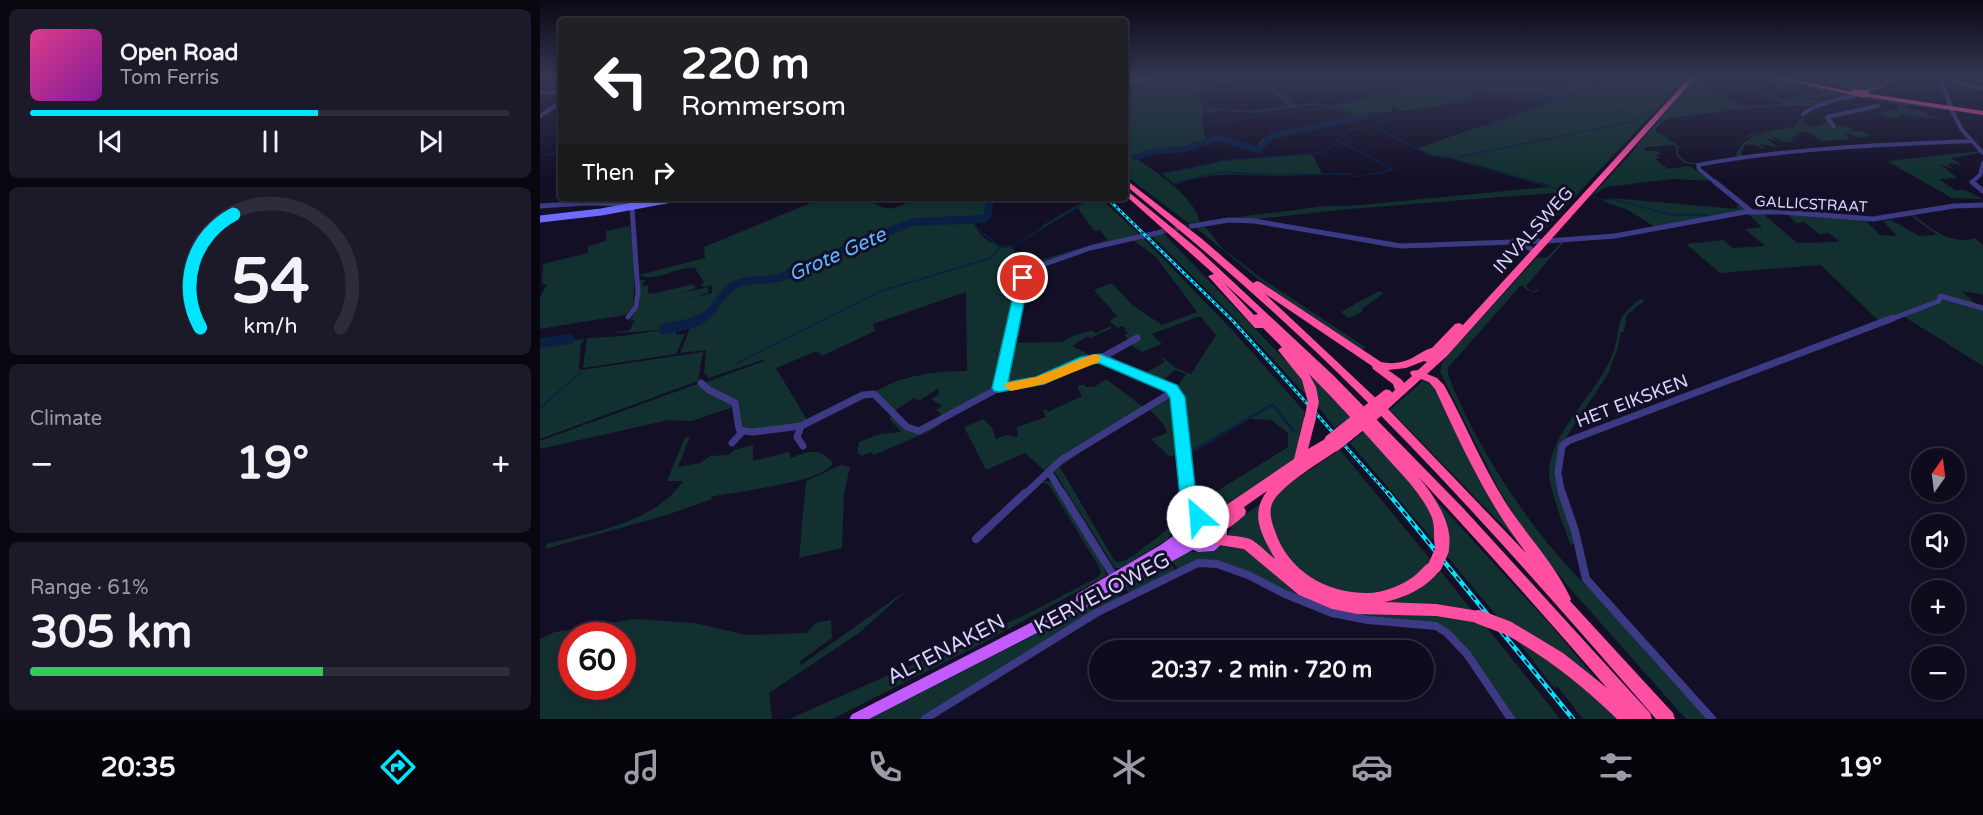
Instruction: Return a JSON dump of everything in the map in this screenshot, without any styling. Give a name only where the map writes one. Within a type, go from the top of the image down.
[{"type":"highway","name":"INVALSWEG","points":[[1441,350],[1543,241],[1659,111]]},
{"type":"highway","name":"INVALSWEG","points":[[1395,393],[1441,350],[1663,111]]},
{"type":"highway","points":[[1128,184],[1239,276],[1297,328],[1413,443],[1566,605],[1667,719]]},
{"type":"highway","points":[[1128,193],[1179,235],[1306,353],[1410,458],[1483,536],[1644,719]]},
{"type":"highway","points":[[1179,235],[1182,245],[1321,379],[1422,489],[1438,517],[1442,536],[1442,550],[1435,566],[1412,588],[1390,597],[1375,599],[1340,597],[1311,586],[1294,574],[1280,558],[1266,525],[1264,515],[1266,502],[1278,487]]},
{"type":"highway","points":[[1213,276],[1299,368],[1310,385],[1313,403],[1299,464]]},
{"type":"highway","points":[[1239,276],[1257,284],[1362,356],[1383,366],[1397,367],[1414,363],[1441,350]]},
{"type":"highway","points":[[1441,350],[1435,371],[1440,388],[1495,498],[1517,532],[1559,586],[1566,605]]},
{"type":"highway","points":[[1214,525],[1231,517],[1278,487],[1395,393],[1362,356]]},
{"type":"highway","points":[[1417,374],[1433,380],[1440,388]]},
{"type":"highway","points":[[1214,525],[1227,512],[1333,443]]},
{"type":"highway","points":[[1214,525],[1246,544],[1304,591],[1332,603],[1357,608],[1436,610],[1479,618],[1508,628],[1565,661],[1592,683],[1628,719]]},
{"type":"main road","points":[[541,220],[663,201]]},
{"type":"main road","points":[[1188,534],[1208,546],[1214,525]]},
{"type":"main road","points":[[1188,534],[1214,525]]},
{"type":"main road","name":"ALTENAKEN","points":[[856,719],[1055,616],[1117,581],[1188,534]]},
{"type":"street","points":[[1803,114],[1808,111]]},
{"type":"street","points":[[1834,126],[1824,121],[1862,111]]},
{"type":"street","points":[[1952,111],[1962,130],[1983,153]]},
{"type":"street","points":[[1752,212],[1697,168],[1700,165],[1732,158],[1886,145],[1972,141]]},
{"type":"street","points":[[1983,163],[1980,175],[1972,182],[1983,191]]},
{"type":"street","points":[[540,206],[633,204],[632,242],[638,292],[636,307],[628,317]]},
{"type":"street","name":"GALLICSTRAAT","points":[[1192,226],[1221,221],[1254,221],[1401,246],[1615,236],[1752,212],[1791,212],[1873,219],[1954,206],[1983,206]]},
{"type":"street","points":[[999,388],[1023,278],[1029,270],[1090,248],[1161,232]]},
{"type":"street","points":[[1515,242],[1525,244],[1567,239]]},
{"type":"street","name":"HET EIKSKEN","points":[[1712,719],[1586,579],[1575,531],[1560,488],[1558,473],[1562,446],[1569,441],[1939,301],[1940,296],[1983,308]]},
{"type":"street","points":[[732,443],[743,431],[801,426],[836,407],[870,394],[878,397],[907,427],[919,431],[999,388],[1039,381],[1086,360],[1100,358],[1137,338]]},
{"type":"street","points":[[1100,358],[1174,391],[1178,397],[1190,507],[1188,534]]},
{"type":"street","points":[[701,383],[735,404],[739,429],[743,431]]},
{"type":"street","points":[[976,538],[1049,472],[1088,442],[1174,391]]},
{"type":"street","points":[[801,426],[796,436],[803,446]]},
{"type":"street","points":[[1049,472],[1126,598]]},
{"type":"street","points":[[1190,507],[1214,525]]},
{"type":"street","name":"KERVELOWEG","points":[[925,719],[1066,631],[1126,598],[1198,563],[1207,563],[1248,575],[1285,594],[1332,613],[1368,620],[1436,627],[1451,635],[1458,642],[1511,719]]},
{"type":"green space","points":[[1128,111],[1203,111],[1202,122],[1206,139],[1187,146],[1133,156],[1172,184],[1189,202],[1200,222],[1188,223],[1128,177]]},
{"type":"green space","points":[[1206,111],[1273,111],[1256,113],[1220,111],[1206,113]]},
{"type":"green space","points":[[1335,111],[1356,115],[1275,134],[1266,138],[1260,147],[1256,148],[1261,140],[1269,135],[1353,115]]},
{"type":"green space","points":[[1344,111],[1393,111],[1359,115]]},
{"type":"green space","points":[[1526,111],[1655,111],[1535,240],[1510,239],[1537,232],[1570,195],[1569,193],[1454,159],[1433,156],[1418,148]]},
{"type":"green space","points":[[1667,111],[1728,111],[1670,118],[1663,121],[1655,130],[1679,146],[1678,153],[1685,160],[1692,163],[1710,162],[1695,164],[1683,162],[1676,154],[1676,146],[1673,145],[1646,147],[1644,151],[1657,151],[1661,154],[1657,155],[1660,158],[1655,159],[1668,169],[1689,166],[1714,181],[1673,179],[1606,187],[1590,197],[1629,156],[1644,136],[1663,142],[1645,136]]},
{"type":"green space","points":[[1810,111],[1812,111],[1803,118],[1805,119],[1803,123],[1817,126],[1828,121],[1835,127],[1845,126],[1852,131],[1861,131],[1871,136],[1857,137],[1847,134],[1845,135],[1851,139],[1823,141],[1805,131],[1795,134],[1799,136],[1792,137],[1793,140],[1788,142],[1775,137],[1772,138],[1776,141],[1765,138],[1778,147],[1759,144],[1765,149],[1745,145],[1741,152],[1742,156],[1735,156],[1747,140],[1775,131],[1759,133],[1741,140],[1747,136],[1795,123],[1787,129],[1792,129]]},
{"type":"green space","points":[[1920,111],[1928,112],[1923,113],[1936,118],[1898,113],[1902,116],[1890,118],[1877,113]]},
{"type":"green space","points":[[1980,151],[1981,153],[1951,158],[1962,165],[1948,163],[1954,169],[1940,164],[1957,178],[1939,179],[1955,190],[1965,190],[1983,199],[1952,198],[1887,161]]},
{"type":"green space","points":[[1312,154],[1322,174],[1352,174],[1218,175],[1175,185],[1161,173],[1223,161]]},
{"type":"green space","points":[[1548,187],[1565,192],[1338,210],[1258,219],[1397,244],[1507,241],[1399,245],[1255,220],[1205,221],[1325,206],[1350,206]]},
{"type":"green space","points":[[1611,198],[1738,209],[1736,206],[1744,205],[1749,210],[1655,227],[1628,210],[1602,201]]},
{"type":"green space","points":[[816,201],[872,201],[879,206],[890,208],[910,201],[987,201],[987,209],[982,220],[974,221],[976,227],[988,240],[1000,245],[1012,246],[1022,268],[1020,271],[1024,272],[996,384],[944,417],[936,410],[942,406],[931,399],[938,395],[939,388],[919,401],[914,398],[894,411],[875,392],[885,386],[919,375],[967,371],[966,292],[873,324],[875,331],[822,356],[817,351],[776,368],[807,420],[801,424],[749,431],[742,428],[735,399],[713,392],[704,383],[764,361],[709,378],[704,373],[706,350],[680,353],[690,328],[677,330],[676,335],[685,334],[676,354],[583,368],[587,338],[623,336],[692,325],[710,315],[736,285],[750,282],[778,282],[838,252],[858,248],[860,244],[896,229],[895,227],[806,264],[787,269],[788,273],[782,276],[739,282],[724,292],[706,315],[698,321],[659,330],[606,334],[630,330],[635,320],[630,321],[639,306],[640,280],[647,280],[643,282],[643,286],[648,285],[648,293],[652,294],[693,284],[696,288],[683,293],[708,287],[708,293],[684,300],[712,293],[712,285],[704,287],[700,284],[704,283],[695,268],[651,277],[639,275],[705,258],[704,247]]},
{"type":"green space","points":[[1084,201],[1103,201],[1140,235],[1087,247],[1029,268],[1025,267],[1024,265],[1108,240],[1100,230],[1094,231],[1078,208],[1039,231],[1042,226]]},
{"type":"green space","points":[[1761,212],[1797,243],[1840,242],[1829,233],[1819,234],[1804,222],[1796,223],[1785,212],[1865,220],[1880,235],[1897,236],[1883,221],[1891,220],[1919,236],[1937,235],[1910,215],[1912,214],[1949,238],[1966,240],[1975,238],[1983,245],[1983,295],[1962,291],[1978,306],[1939,295],[1937,300],[1880,322],[1821,265],[1720,273],[1686,244],[1723,240],[1733,248],[1765,246],[1745,229],[1762,227],[1747,213]]},
{"type":"green space","points":[[1248,221],[1368,242],[1447,248],[1394,248],[1252,222],[1205,226],[1222,248],[1261,278],[1365,347],[1363,350],[1268,287],[1195,227],[1221,222]]},
{"type":"green space","points":[[630,226],[635,272],[633,307],[625,315],[540,329],[540,298],[547,284],[542,284],[543,264],[588,253],[588,246],[606,241],[606,231]]},
{"type":"green space","points":[[1164,234],[1292,367],[1303,382],[1306,395],[1230,313],[1152,236]]},
{"type":"green space","points":[[1142,237],[1234,332],[1305,412],[1294,461],[1222,509],[1201,510],[1195,505],[1288,447],[1288,433],[1271,420],[1250,419],[1186,456],[1175,390],[1186,374],[1175,370],[1161,382],[1143,374],[1165,362],[1162,357],[1176,368],[1191,374],[1216,335],[1200,316],[1152,334],[1162,344],[1142,352],[1127,343],[1130,341],[1124,335],[1128,333],[1126,329],[1122,326],[1118,328],[1109,321],[1117,316],[1094,290],[1112,283],[1132,305],[1162,325],[1197,312],[1156,257],[1131,239]]},
{"type":"green space","points":[[1561,242],[1564,242],[1526,286],[1531,292],[1537,290],[1531,283],[1539,291],[1532,293],[1521,285],[1448,368],[1448,374],[1459,401],[1489,459],[1527,517],[1568,567],[1710,719],[1686,719],[1568,586],[1525,532],[1498,488],[1440,372],[1447,356],[1536,258],[1548,257]]},
{"type":"green space","points":[[1379,291],[1384,293],[1363,308],[1362,312],[1349,318],[1341,312]]},
{"type":"green space","points":[[1641,299],[1645,300],[1627,315],[1624,332],[1621,332],[1608,374],[1564,441],[1557,458],[1574,542],[1571,546],[1549,478],[1552,456],[1566,427],[1604,372],[1615,348],[1621,320],[1625,313]]},
{"type":"green space","points":[[1942,299],[1983,308],[1983,366],[1903,316]]},
{"type":"green space","points":[[1111,326],[1112,328],[1090,338],[1088,336],[1072,346],[1094,357],[1036,380],[1013,384],[1003,382],[1011,343],[1063,342],[1070,337],[1092,330],[1096,333]]},
{"type":"green space","points":[[585,339],[581,344],[579,369],[581,370],[703,352],[698,381],[540,439],[540,344]]},
{"type":"green space","points":[[1301,366],[1351,417],[1335,428],[1316,404]]},
{"type":"green space","points":[[1426,378],[1432,381],[1516,539],[1390,410]]},
{"type":"green space","points":[[1106,379],[1143,407],[1083,443],[1045,471],[1025,453],[986,470],[964,427],[984,419],[992,428],[996,439],[1006,435],[1018,437],[1017,427],[1046,417],[1043,410],[1047,409],[1048,412],[1082,396],[1077,387],[1083,384],[1086,387],[1094,387]]},
{"type":"green space","points":[[697,384],[706,392],[730,399],[733,407],[692,421],[668,420],[540,449],[540,441]]},
{"type":"green space","points":[[1168,396],[1175,398],[1185,505],[1168,539],[1121,568],[1115,568],[1054,471],[1088,442]],"holes":[[[1150,410],[1165,426],[1167,433],[1151,439],[1170,457],[1175,455],[1179,459],[1181,488],[1179,510],[1175,519],[1159,537],[1133,556],[1118,562],[1114,560],[1060,467],[1088,446]]]},
{"type":"green space","points":[[893,416],[907,431],[941,424],[874,455],[871,452],[862,456],[857,453],[859,442],[880,434],[901,432],[889,418]]},
{"type":"green space","points":[[1364,431],[1420,493],[1434,522],[1436,543],[1350,443]]},
{"type":"green space","points":[[690,436],[678,467],[700,463],[710,456],[728,455],[734,450],[753,445],[753,461],[789,452],[791,458],[814,452],[823,454],[833,463],[826,470],[813,476],[711,497],[712,499],[667,515],[545,549],[547,544],[621,524],[656,507],[683,481],[667,481],[685,437]]},
{"type":"green space","points":[[1340,450],[1431,560],[1417,575],[1400,585],[1381,591],[1360,593],[1340,591],[1321,585],[1289,560],[1278,540],[1269,503],[1284,487]]},
{"type":"green space","points":[[841,465],[850,467],[844,494],[842,548],[799,558],[806,481]]},
{"type":"green space","points":[[1040,482],[1053,483],[1103,566],[1106,576],[981,644],[832,719],[789,719],[1027,614],[1098,577],[1101,572],[1099,567],[1049,485]]},
{"type":"green space","points":[[1424,487],[1554,629],[1614,700],[1502,622],[1445,554]]},
{"type":"green space","points":[[1264,502],[1263,524],[1277,557],[1290,573],[1307,586],[1326,596],[1368,603],[1389,600],[1410,592],[1422,585],[1439,569],[1474,613],[1455,609],[1360,606],[1323,597],[1298,582],[1253,545],[1227,537],[1234,521]]},
{"type":"green space","points":[[1236,544],[1250,551],[1293,590],[1319,604],[1462,619],[1485,625],[1560,719],[1513,719],[1450,631],[1334,612],[1214,562],[1179,570],[1171,560],[1187,552],[1205,552],[1220,545]]},
{"type":"green space","points":[[1169,561],[1176,571],[1132,592],[1128,592],[1125,588]]},
{"type":"green space","points":[[907,590],[859,633],[769,693],[772,719],[540,719],[540,639],[555,632],[558,632],[558,700],[636,700],[636,622],[617,622],[635,619],[695,623],[747,635],[807,633],[815,623],[831,620],[832,638],[799,662],[801,665]]},
{"type":"green space","points":[[1118,592],[1121,596],[921,719],[870,719]]},
{"type":"green space","points":[[1516,639],[1566,670],[1621,719],[1583,719],[1558,687],[1554,688]]},
{"type":"water","points":[[1273,403],[1297,433],[1293,432],[1272,406],[1191,454],[1188,452]]},
{"type":"waterway","points":[[1205,124],[1302,111]]},
{"type":"waterway","points":[[1485,126],[1527,111]]},
{"type":"waterway","points":[[1459,157],[1636,121],[1623,111]]},
{"type":"waterway","name":"Grote Gete","points":[[1135,157],[1156,151],[1186,149],[1217,138],[1259,150],[1272,136],[1370,115]]},
{"type":"waterway","points":[[1375,126],[1390,118]]},
{"type":"waterway","points":[[1339,140],[1350,129],[1372,127]]},
{"type":"waterway","points":[[1378,129],[1432,156],[1444,157]]},
{"type":"waterway","points":[[1175,183],[1222,172],[1274,175],[1349,174],[1357,177],[1393,170],[1339,140]]},
{"type":"waterway","points":[[1165,173],[1228,160],[1323,153],[1335,144]]},
{"type":"waterway","points":[[540,155],[558,153]]},
{"type":"waterway","points":[[1446,157],[1511,175]]},
{"type":"waterway","points":[[1513,176],[1551,186]]},
{"type":"waterway","points":[[1593,197],[1599,199]]},
{"type":"waterway","points":[[1601,200],[1612,199],[1672,215],[1709,215]]},
{"type":"waterway","name":"Grote Gete","points":[[703,318],[727,291],[737,284],[782,277],[795,269],[913,222],[984,219],[987,217],[990,201]]},
{"type":"waterway","points":[[1018,243],[1085,201]]},
{"type":"waterway","points":[[976,220],[975,226],[1000,247]]},
{"type":"waterway","points":[[737,363],[881,291],[991,258],[1000,247]]},
{"type":"waterway","points":[[1000,247],[1010,247],[1019,262]]},
{"type":"waterway","name":"Grote Gete","points":[[664,329],[703,318]]},
{"type":"waterway","name":"Grote Gete","points":[[540,343],[570,339]]},
{"type":"waterway","points":[[540,408],[581,372]]},
{"type":"tunnel","points":[[1161,232],[1192,226]]},
{"type":"railway","points":[[1110,201],[1232,320],[1389,495]]},
{"type":"railway","points":[[1388,493],[1573,719]]},
{"type":"slow traffic","points":[[1011,386],[1039,381],[1094,358]]},
{"type":"route","points":[[1023,278],[999,388],[1039,381],[1086,360],[1100,358],[1172,388],[1178,397],[1190,507],[1203,517],[1198,517]]}]
